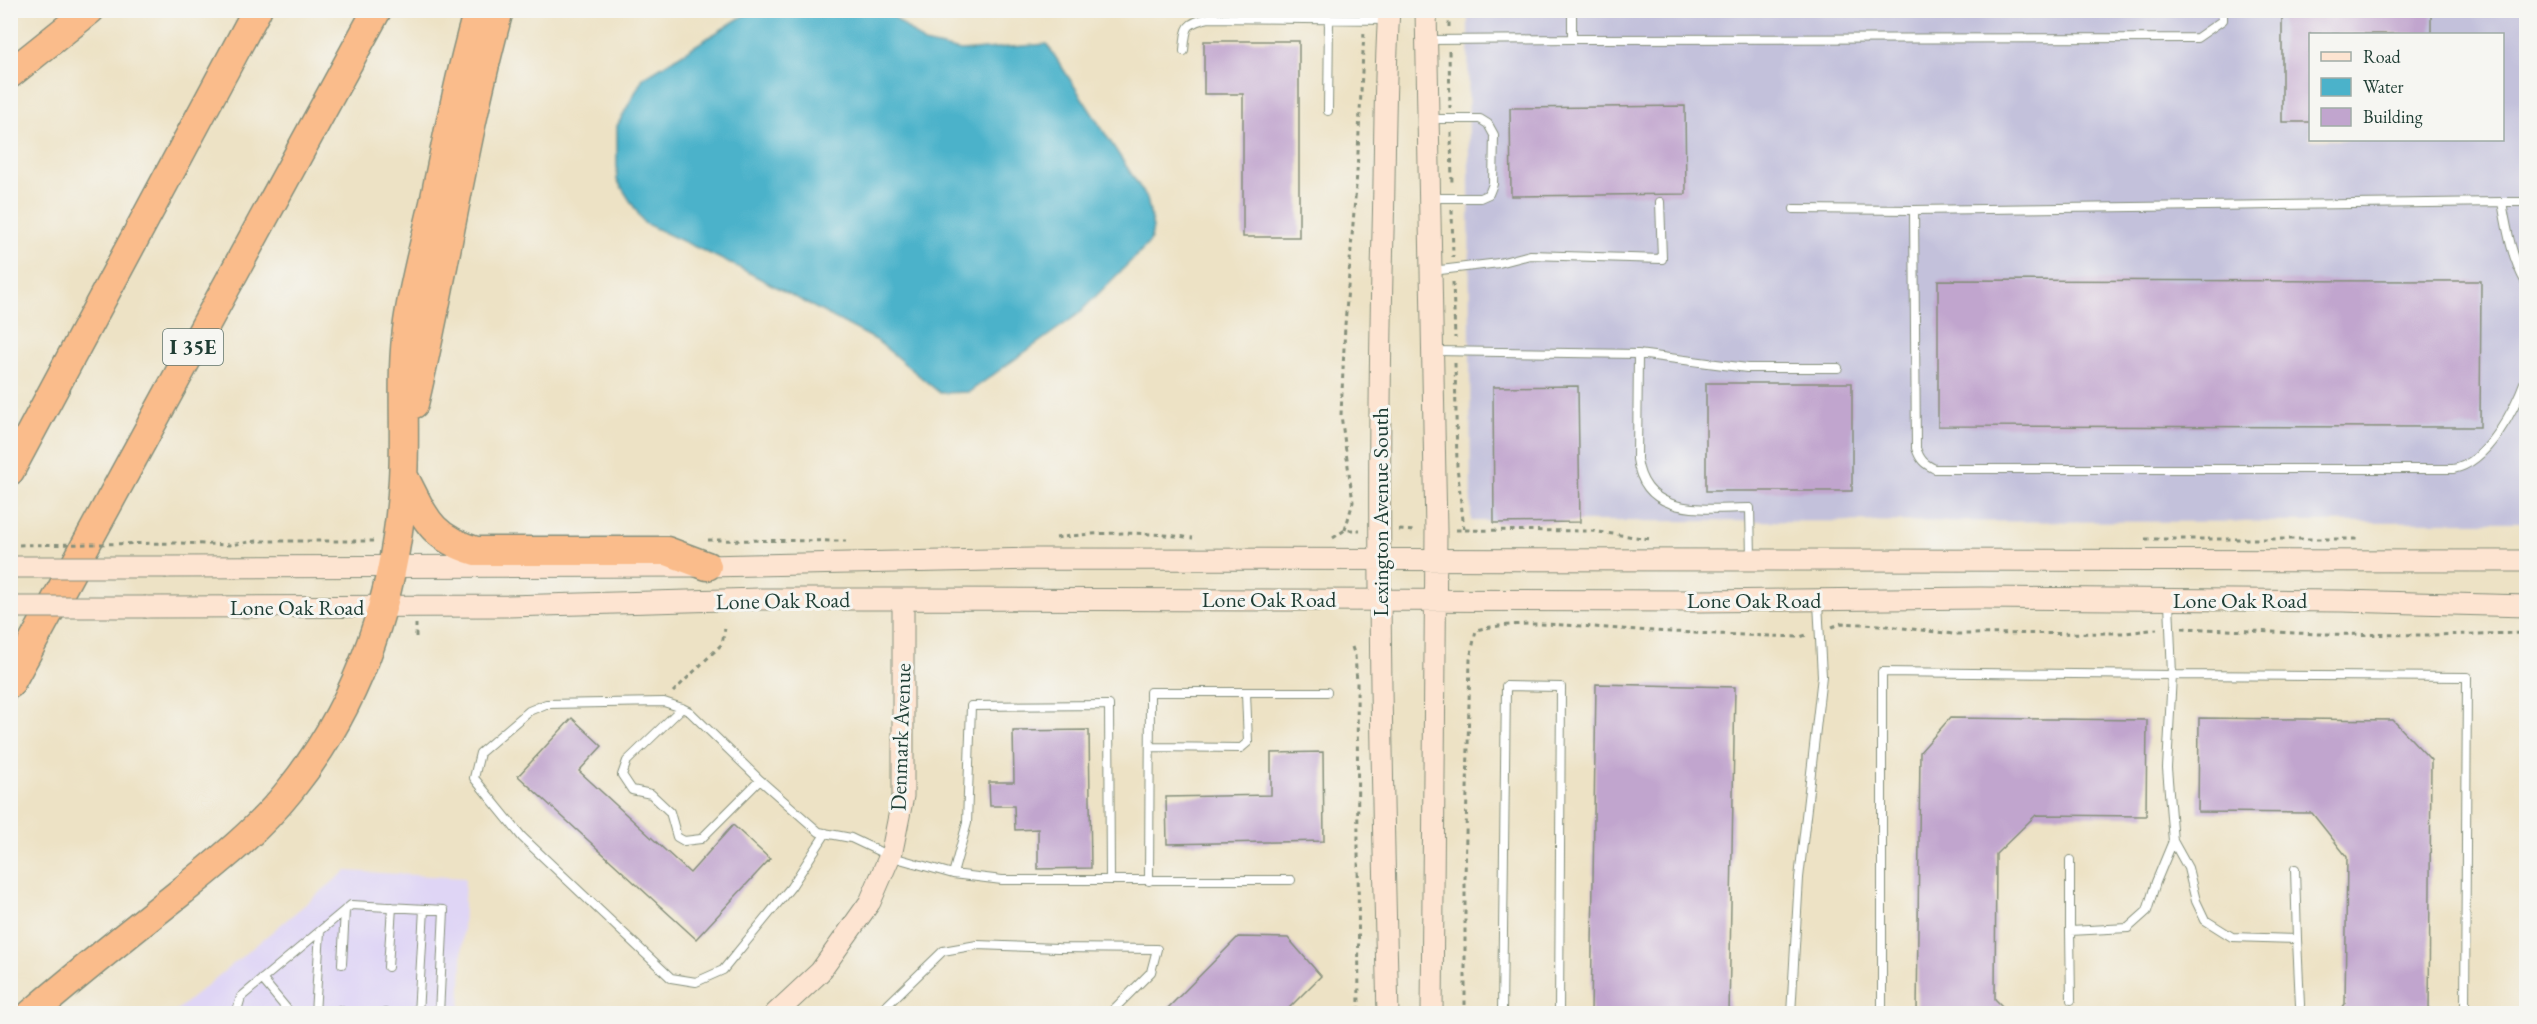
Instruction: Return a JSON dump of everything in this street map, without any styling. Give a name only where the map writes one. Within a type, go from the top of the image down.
[{"type":"highway","points":[[10,74],[90,10]]},
{"type":"highway","points":[[10,471],[257,10]]},
{"type":"highway","name":"I 35E","points":[[10,684],[376,10]]},
{"type":"highway","points":[[478,10],[465,58],[408,323],[402,387],[403,466],[433,529],[459,546],[476,551],[667,551],[707,566]]},
{"type":"highway","points":[[31,1014],[228,854],[261,823],[290,789],[337,718],[375,637],[392,568],[403,466],[426,360],[475,104],[499,10]]},
{"type":"main road","points":[[1426,10],[1436,560],[1432,1014]]},
{"type":"main road","name":"Lexington Avenue South","points":[[1388,1014],[1380,599],[1380,325],[1389,15]]},
{"type":"main road","name":"Lone Oak Road","points":[[10,567],[707,566],[1033,559],[2526,561]]},
{"type":"main road","name":"Lone Oak Road","points":[[10,607],[382,607],[903,599],[2169,600],[2342,601],[2526,606]]},
{"type":"main road","name":"Denmark Avenue","points":[[775,1014],[820,972],[870,902],[889,856],[903,796],[903,599]]},
{"type":"lane","points":[[1572,10],[1572,39]]},
{"type":"lane","points":[[1426,40],[2197,38],[2223,20],[2223,10]]},
{"type":"lane","points":[[1184,51],[1186,29],[1193,22],[1209,18],[1365,20],[1389,15]]},
{"type":"lane","points":[[1328,111],[1329,19]]},
{"type":"lane","points":[[1427,119],[1480,119],[1488,124],[1494,135],[1493,184],[1489,194],[1480,198],[1429,198]]},
{"type":"lane","points":[[1430,271],[1499,263],[1530,255],[1662,259],[1660,202]]},
{"type":"lane","points":[[2502,202],[2508,237],[2526,284]]},
{"type":"lane","points":[[1794,209],[1914,210],[2526,202]]},
{"type":"lane","points":[[1914,210],[1916,448],[1919,458],[1925,465],[1935,469],[2453,469],[2469,463],[2493,440],[2507,421],[2526,378]]},
{"type":"lane","points":[[1434,351],[1638,354],[1747,368],[1838,369]]},
{"type":"lane","points":[[1638,354],[1637,459],[1639,474],[1647,488],[1656,497],[1668,503],[1683,507],[1750,508],[1751,561]]},
{"type":"lane","points":[[1791,1014],[1799,878],[1822,676],[1818,600]]},
{"type":"lane","points":[[2169,600],[2172,675],[2168,768],[2173,841],[2188,868],[2196,901],[2205,920],[2232,937],[2297,939]]},
{"type":"lane","points":[[1881,1014],[1882,672],[2467,677],[2465,1014]]},
{"type":"lane","points":[[1502,1014],[1506,687],[1561,687],[1559,1014]]},
{"type":"lane","points":[[1149,881],[1150,692],[1327,692]]},
{"type":"lane","points":[[1150,747],[1241,748],[1248,742],[1246,693]]},
{"type":"lane","points":[[826,833],[791,887],[723,970],[696,981],[671,978],[522,837],[474,778],[480,753],[530,711],[546,704],[664,702],[690,712],[760,780],[819,832],[826,833],[850,838],[889,856],[953,874],[1002,880],[1291,880]]},
{"type":"lane","points":[[953,874],[967,823],[971,706],[1109,705],[1110,879]]},
{"type":"lane","points":[[682,708],[627,761],[622,775],[632,790],[651,794],[670,812],[677,837],[684,841],[701,839],[760,780]]},
{"type":"lane","points":[[2070,931],[2128,928],[2147,911],[2173,841]]},
{"type":"lane","points":[[2070,860],[2072,1000]]},
{"type":"lane","points":[[2295,869],[2300,1005]]},
{"type":"lane","points":[[236,1014],[241,997],[351,905],[444,910],[439,1014]]},
{"type":"lane","points":[[388,967],[392,907]]},
{"type":"lane","points":[[418,1014],[423,909]]},
{"type":"lane","points":[[342,964],[345,910]]},
{"type":"lane","points":[[315,1014],[320,931]]},
{"type":"lane","points":[[878,1014],[943,951],[977,945],[1157,949],[1151,972],[1109,1014]]},
{"type":"lane","points":[[262,979],[291,1014]]},
{"type":"path","points":[[1345,530],[1353,502],[1341,415],[1365,20]]},
{"type":"path","points":[[10,545],[181,543]]},
{"type":"path","points":[[1465,1014],[1465,867],[1470,659],[1476,630],[1513,624],[1587,625],[1685,633],[1800,637],[1842,623],[1953,634],[2126,633],[2193,627],[2318,634],[2526,633]]},
{"type":"path","points":[[664,702],[722,644],[725,628]]},
{"type":"path","points":[[1352,647],[1357,681],[1359,1014]]},
{"type":"shaded area","points":[[1468,11],[2526,11],[2526,522],[1471,521]]},
{"type":"shaded area","points":[[346,871],[465,878],[460,1013],[172,1014]]},
{"type":"water","points":[[751,11],[889,11],[924,43],[961,51],[1047,44],[1147,198],[1153,228],[1150,242],[1077,315],[969,392],[940,393],[876,340],[740,268],[644,223],[617,180],[617,126],[643,78]]},
{"type":"building","points":[[2282,10],[2431,10],[2431,33],[2309,33],[2309,122],[2282,122]]},
{"type":"building","points":[[1204,41],[1299,41],[1299,237],[1243,237],[1243,94],[1204,94]]},
{"type":"building","points":[[1685,106],[1686,194],[1511,196],[1510,108]]},
{"type":"building","points":[[1938,280],[2481,281],[2480,427],[1938,426]]},
{"type":"building","points":[[1706,383],[1852,383],[1852,491],[1706,491]]},
{"type":"building","points":[[1578,386],[1580,522],[1494,523],[1493,387]]},
{"type":"building","points":[[1596,684],[1735,687],[1729,1014],[1591,1014]]},
{"type":"building","points":[[572,718],[602,746],[579,771],[690,873],[733,825],[770,859],[696,939],[518,776]]},
{"type":"building","points":[[1950,718],[2147,720],[2146,816],[2036,815],[1996,854],[1995,999],[2010,1014],[1917,1014],[1920,752]]},
{"type":"building","points":[[2199,718],[2393,720],[2431,760],[2429,1014],[2338,1014],[2345,1004],[2347,857],[2312,813],[2198,812]]},
{"type":"building","points":[[1089,730],[1091,868],[1038,869],[1038,829],[1015,830],[1014,806],[990,806],[989,782],[1014,782],[1013,731]]},
{"type":"building","points":[[1323,752],[1324,841],[1167,844],[1166,797],[1271,795],[1271,753]]},
{"type":"building","points":[[1238,937],[1288,938],[1321,976],[1283,1014],[1162,1014]]}]
